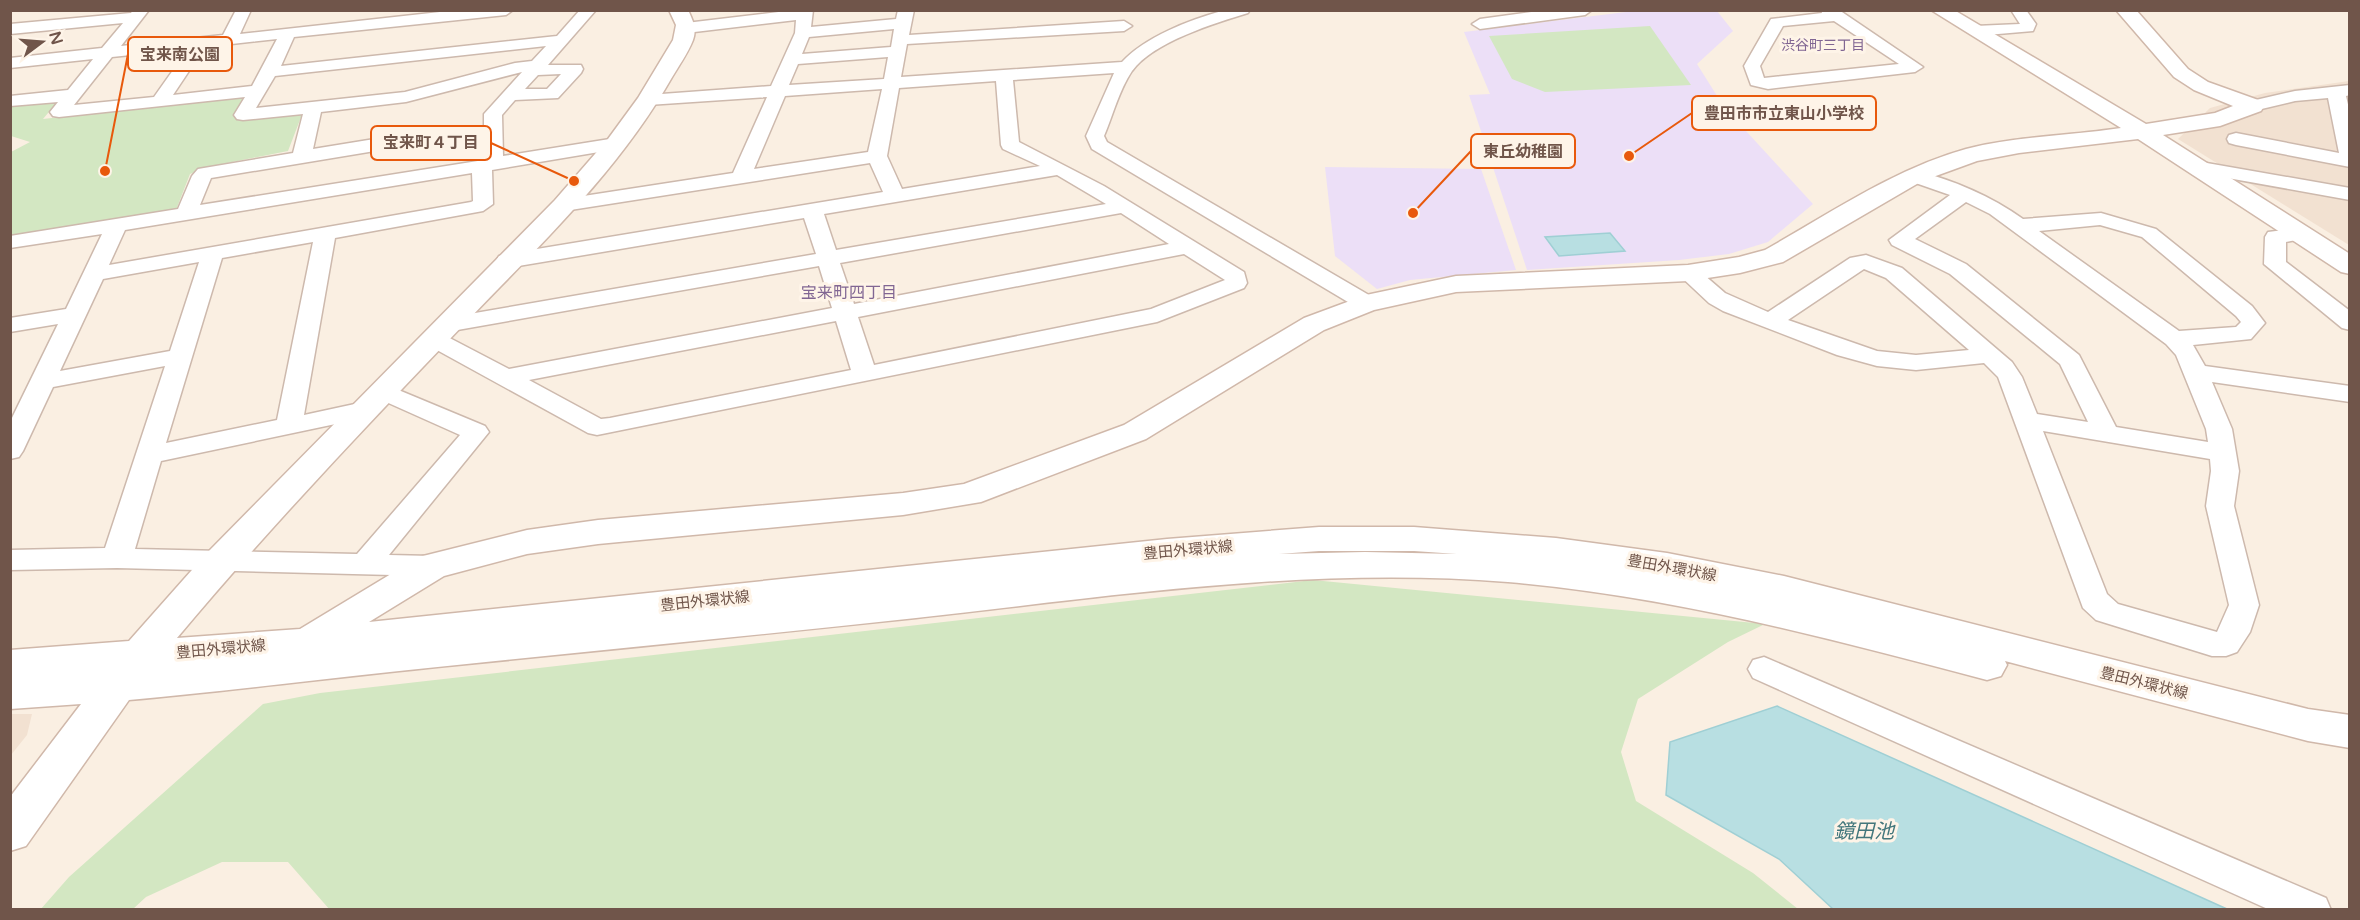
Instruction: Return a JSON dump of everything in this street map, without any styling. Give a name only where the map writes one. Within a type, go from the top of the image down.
[{"type":"street","points":[[229,40],[244,10]]},
{"type":"street","points":[[10,63],[288,34],[399,16],[506,10]]},
{"type":"street","points":[[93,274],[483,204],[493,114],[589,10]]},
{"type":"street","points":[[1480,24],[1585,10]]},
{"type":"street","points":[[1940,10],[2201,168],[2349,266]]},
{"type":"street","points":[[1975,31],[2028,28],[2028,24],[2018,10]]},
{"type":"street","points":[[2125,10],[2186,77],[2201,86],[2253,106]]},
{"type":"street","points":[[1240,11],[1219,17],[1143,51],[1125,67],[1095,136],[1099,145],[1366,303]]},
{"type":"street","points":[[10,832],[127,672],[220,562],[507,261],[564,205],[616,144],[648,100],[683,40],[682,19],[805,12],[803,33],[741,177]]},
{"type":"street","points":[[1833,13],[1915,67],[1768,84],[1757,81],[1752,66],[1777,22],[1833,13]]},
{"type":"street","points":[[10,29],[140,14]]},
{"type":"street","points":[[140,14],[71,94],[59,112],[256,91]]},
{"type":"street","points":[[803,33],[905,17],[877,156],[895,197]]},
{"type":"street","points":[[791,60],[1009,27],[1121,18],[1134,45],[1143,51]]},
{"type":"street","points":[[288,34],[269,72],[243,115],[406,98],[515,68],[575,69],[552,94],[510,95]]},
{"type":"street","points":[[269,72],[560,40]]},
{"type":"street","points":[[158,103],[200,43]]},
{"type":"street","points":[[648,100],[1125,67]]},
{"type":"street","points":[[440,332],[507,377],[597,427],[622,424],[1157,315],[1236,283],[1236,277],[1123,207],[1060,169],[1010,145],[1004,76]]},
{"type":"street","points":[[10,560],[117,558],[432,566],[549,537],[903,504],[969,494],[1135,432],[1314,324],[1366,303],[1456,284],[1689,273],[1740,265],[1774,256],[1914,176],[1934,167],[1990,151],[2143,132],[2220,119],[2253,106],[2285,98],[2343,91],[2349,160],[2236,139]]},
{"type":"street","points":[[10,101],[71,94]]},
{"type":"street","points":[[395,180],[406,98]]},
{"type":"street","points":[[302,156],[313,108]]},
{"type":"street","points":[[188,213],[205,173],[399,141]]},
{"type":"street","points":[[10,242],[616,144]]},
{"type":"street","points":[[564,205],[877,156]]},
{"type":"street","points":[[2201,168],[2349,194]]},
{"type":"street","points":[[507,261],[813,212],[1060,169]]},
{"type":"street","points":[[1770,321],[1858,263],[1866,262],[1894,273],[2003,367],[2010,377],[2098,606],[2107,612],[2212,644],[2226,644],[2244,605],[2220,506],[2225,471],[2219,429],[2187,353],[2174,339],[1982,201],[1914,176]]},
{"type":"street","points":[[1965,194],[1900,240],[1958,268],[2070,360],[2106,433]]},
{"type":"street","points":[[440,332],[827,259],[1123,207]]},
{"type":"street","points":[[813,212],[865,375]]},
{"type":"street","points":[[2019,226],[2101,219],[2149,233],[2244,311],[2253,323],[2243,334],[2174,339]]},
{"type":"street","points":[[10,451],[117,225]]},
{"type":"street","points":[[289,425],[325,233]]},
{"type":"street","points":[[2299,234],[2277,237],[2275,264],[2349,323]]},
{"type":"street","points":[[507,377],[1187,247]]},
{"type":"street","points":[[117,558],[213,252]]},
{"type":"street","points":[[1689,273],[1717,298],[1731,306],[1870,357],[1910,363],[1989,355]]},
{"type":"street","points":[[10,325],[75,314]]},
{"type":"street","points":[[41,382],[180,356]]},
{"type":"street","points":[[2195,372],[2349,393]]},
{"type":"street","points":[[149,455],[289,425],[374,401],[476,432],[366,564]]},
{"type":"street","points":[[2026,420],[2223,453]]},
{"type":"street","name":"豊田外環状線","points":[[10,693],[306,643],[1167,551],[1319,539],[1414,539],[1556,550],[1666,566],[1784,589],[2308,725],[2349,732]]},
{"type":"street","name":"豊田外環状線","points":[[10,665],[127,672],[307,665],[1237,570],[1320,565],[1440,566],[1512,570],[1587,579],[1732,603],[1876,636],[2349,756]]},
{"type":"street","points":[[306,643],[432,566]]},
{"type":"street","points":[[1764,669],[2312,909]]},
{"type":"shaded area","points":[[1634,11],[1717,11],[1733,31],[1697,64],[1724,107],[1813,204],[1768,242],[1729,254],[1679,260],[1527,270],[1469,95],[1490,94],[1464,32]]},
{"type":"shaded area","points":[[2349,81],[2349,245],[2178,139],[2210,108],[2265,93]]},
{"type":"shaded area","points":[[1325,167],[1481,169],[1516,270],[1410,280],[1377,289],[1335,256]]},
{"type":"shaded area","points":[[11,714],[32,714],[27,735],[11,755]]},
{"type":"green space","points":[[1650,26],[1691,85],[1545,92],[1512,79],[1489,36]]},
{"type":"green space","points":[[245,96],[237,119],[303,112],[288,151],[207,167],[190,174],[176,210],[11,240],[11,152],[30,142],[11,136],[11,105],[59,100],[43,119]]},
{"type":"green space","points":[[1313,580],[1765,624],[1728,642],[1638,699],[1621,752],[1636,801],[1753,873],[1798,909],[330,910],[288,862],[222,862],[146,897],[133,909],[40,910],[69,877],[263,704],[320,693]]},
{"type":"water","points":[[1610,233],[1625,251],[1559,256],[1545,237]]},
{"type":"water","name":"鏡田池","points":[[1777,706],[2227,909],[1833,909],[1779,859],[1666,795],[1670,742]]},
{"type":"place","name":"豊田市市立東山小学校","points":[[1629,156]]},
{"type":"place","name":"宝来南公園","points":[[105,171]]},
{"type":"place","name":"宝来町４丁目","points":[[574,181]]},
{"type":"place","name":"東丘幼稚園","points":[[1413,213]]},
{"type":"district","name":"渋谷町三丁目","points":[[1823,45]]},
{"type":"district","name":"宝来町四丁目","points":[[849,292]]}]
